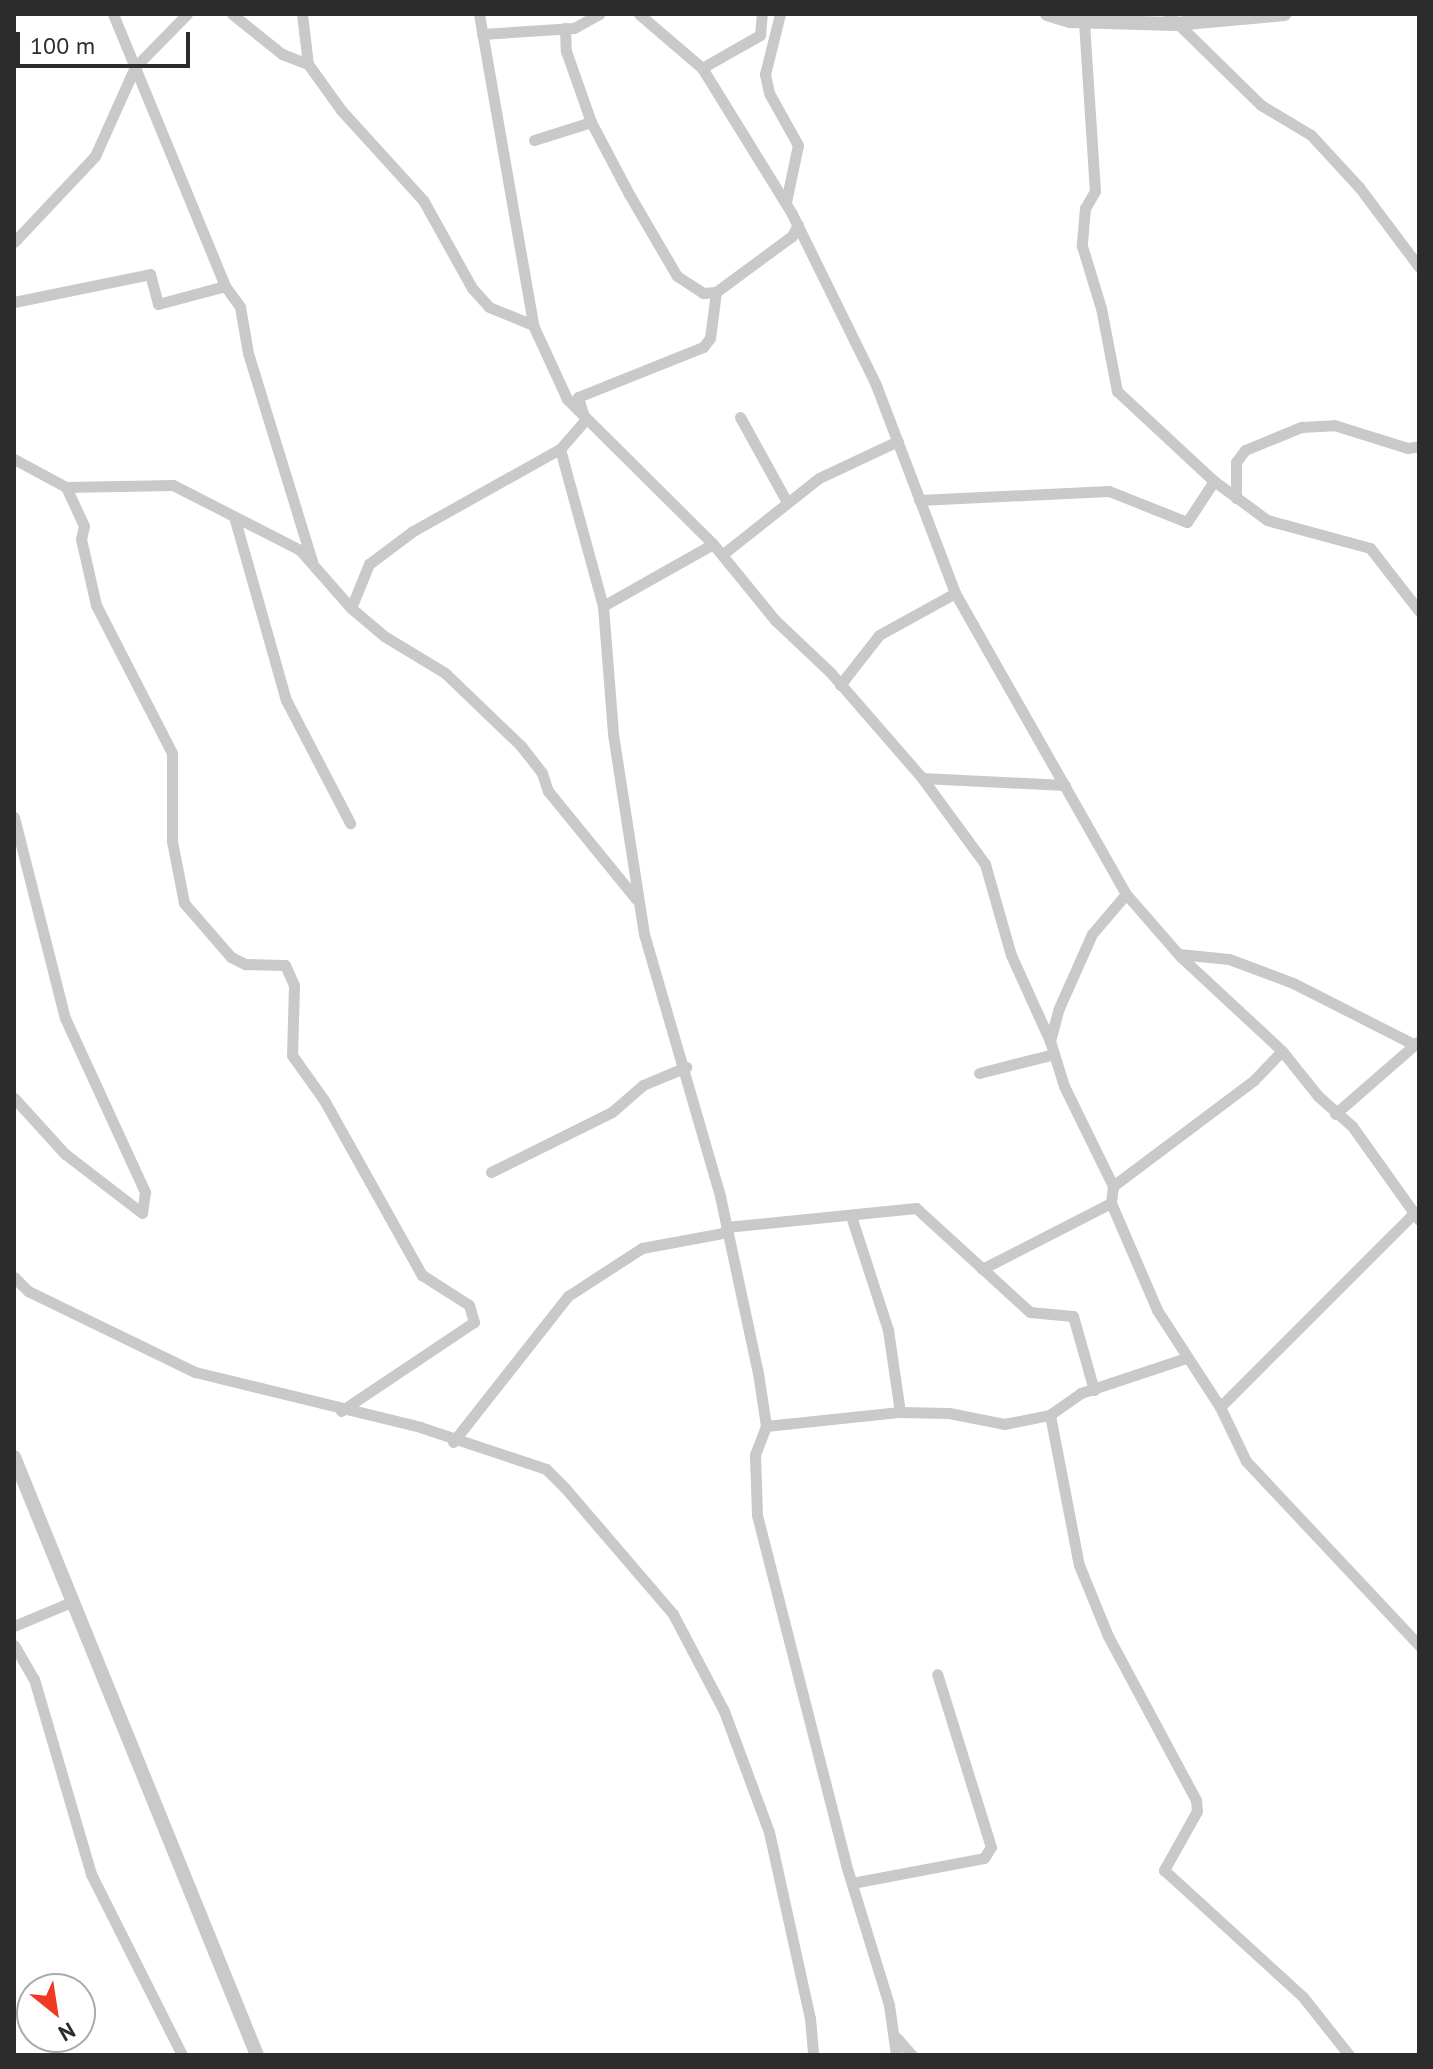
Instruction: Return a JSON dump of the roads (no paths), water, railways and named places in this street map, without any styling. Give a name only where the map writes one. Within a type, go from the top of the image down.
[{"type":"street","points":[[113,14],[225,286],[240,307],[248,353],[313,566]]},
{"type":"street","points":[[14,242],[95,156],[135,67],[187,14]]},
{"type":"street","points":[[232,14],[282,54],[308,64]]},
{"type":"street","points":[[302,14],[308,64],[349,121],[423,200],[472,288],[489,307],[533,325]]},
{"type":"street","points":[[479,14],[533,325],[567,399],[723,554],[775,620],[840,685],[922,778],[985,864],[1011,955],[1050,1041],[1064,1086],[1113,1186],[1111,1203],[1157,1310],[1220,1407],[1256,1473],[1419,1645]]},
{"type":"street","points":[[482,34],[565,28],[599,14]]},
{"type":"street","points":[[639,14],[702,68],[786,202],[876,385],[955,593],[1126,894],[1179,954],[1282,1051],[1335,1114],[1352,1126],[1417,1216],[1220,1407]]},
{"type":"street","points":[[702,68],[760,35],[762,14]]},
{"type":"street","points":[[780,14],[765,74],[769,93],[798,145],[786,202]]},
{"type":"street","points":[[1047,14],[1075,19],[1285,14]]},
{"type":"street","points":[[1075,19],[1095,191],[1085,208],[1082,246],[1101,308],[1114,385],[1214,481],[1267,520],[1370,548],[1419,611]]},
{"type":"street","points":[[1171,19],[1221,61],[1261,105],[1311,135],[1359,187],[1419,267]]},
{"type":"street","points":[[565,28],[566,51],[591,122],[677,276],[703,293],[716,292],[792,236],[799,226],[792,214]]},
{"type":"street","points":[[534,140],[591,122]]},
{"type":"street","points":[[14,302],[150,274],[158,304],[225,286]]},
{"type":"street","points":[[585,420],[578,397],[703,347],[710,338],[716,292]]},
{"type":"street","points":[[740,417],[787,502]]},
{"type":"street","points":[[351,608],[369,564],[402,539],[486,486],[560,449],[585,420]]},
{"type":"street","points":[[1236,498],[1236,462],[1245,450],[1301,427],[1334,425],[1408,448],[1419,446]]},
{"type":"street","points":[[723,554],[819,478],[898,441]]},
{"type":"street","points":[[560,449],[603,606],[613,734],[640,906],[657,982],[686,1067],[727,1230],[766,1426],[755,1455],[757,1515],[852,1883],[897,2038],[896,2055]]},
{"type":"street","points":[[14,459],[66,487],[173,485],[235,520],[288,542],[351,608],[384,636],[445,673],[521,746],[542,773],[548,791],[600,859],[630,885],[640,906]]},
{"type":"street","points":[[919,500],[1109,491],[1187,522],[1214,481]]},
{"type":"street","points":[[66,487],[84,526],[81,539],[96,605],[172,753],[172,841],[184,903],[231,957],[245,964],[285,965],[294,985],[292,1055],[324,1100],[422,1275],[469,1305],[474,1322],[370,1387],[341,1411]]},
{"type":"street","points":[[235,520],[286,700],[350,823]]},
{"type":"street","points":[[603,606],[713,544]]},
{"type":"street","points":[[840,685],[879,635],[955,593]]},
{"type":"street","points":[[922,778],[1065,785]]},
{"type":"street","points":[[14,817],[65,1018],[145,1192],[142,1213],[65,1154],[14,1098]]},
{"type":"street","points":[[1050,1041],[1059,1008],[1092,934],[1126,894]]},
{"type":"street","points":[[1179,954],[1229,959],[1293,983],[1417,1043],[1335,1114]]},
{"type":"street","points":[[1113,1186],[1254,1080],[1282,1051]]},
{"type":"street","points":[[979,1073],[1054,1054]]},
{"type":"street","points":[[491,1172],[612,1112],[643,1085],[686,1067]]},
{"type":"street","points":[[982,1269],[1111,1203]]},
{"type":"street","points":[[453,1442],[568,1296],[642,1248],[727,1230],[916,1208],[1030,1312],[1073,1316],[1094,1390]]},
{"type":"street","points":[[851,1216],[888,1330],[900,1412]]},
{"type":"street","points":[[14,1277],[28,1291],[195,1372],[341,1411],[420,1427],[453,1442],[546,1469],[673,1614],[724,1711],[769,1832],[810,2018],[813,2055]]},
{"type":"street","points":[[766,1426],[900,1412],[949,1413],[1004,1424],[1050,1415],[1094,1390],[1186,1358]]},
{"type":"street","points":[[1050,1415],[1090,1599],[1196,1800],[1197,1811],[1164,1870],[1303,1997],[1349,2055]]},
{"type":"street","points":[[14,1457],[257,2055]]},
{"type":"street","points":[[14,1626],[71,1602]]},
{"type":"street","points":[[14,1645],[34,1679],[91,1874],[182,2055]]},
{"type":"street","points":[[852,1883],[984,1858],[991,1847],[937,1674]]},
{"type":"street","points":[[897,2038],[912,2055]]}]
